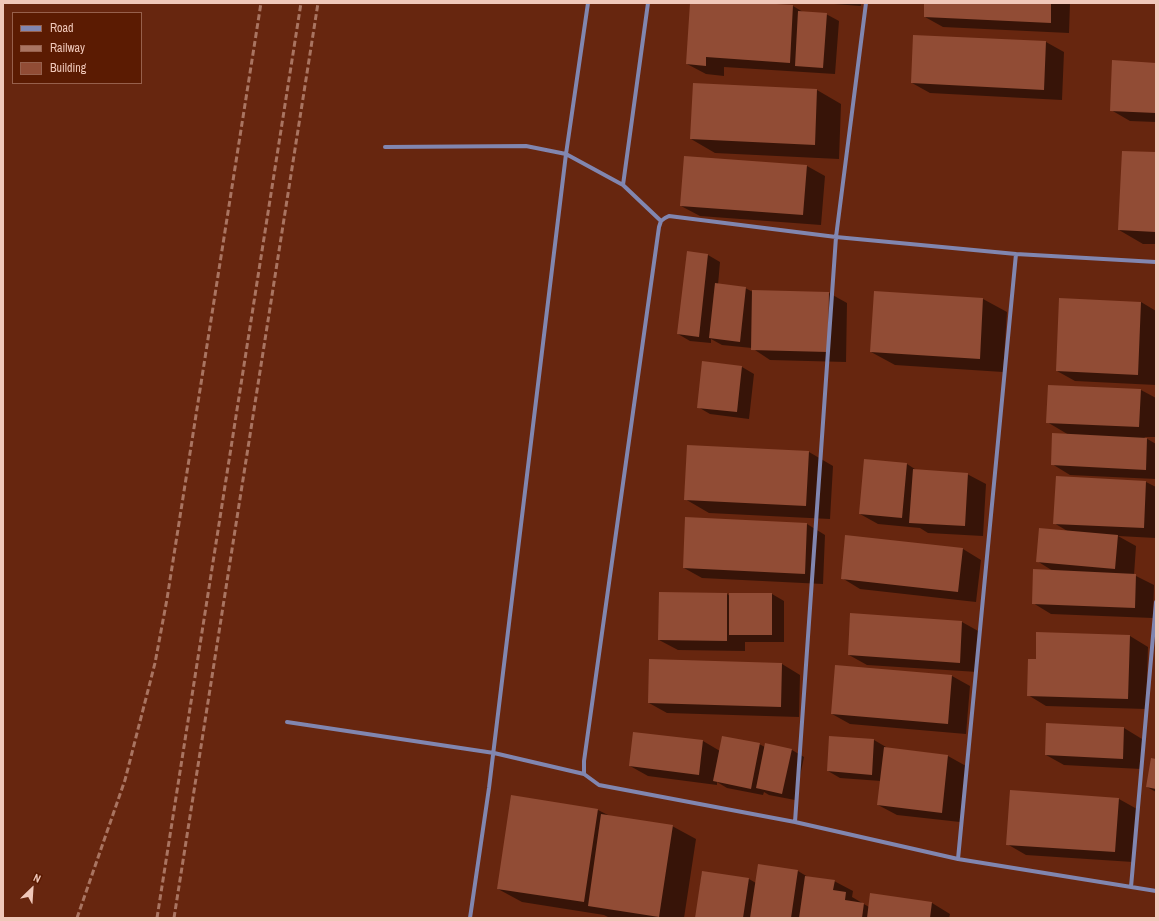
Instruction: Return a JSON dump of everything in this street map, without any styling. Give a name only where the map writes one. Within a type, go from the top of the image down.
[{"type":"street","points":[[470,918],[494,753],[566,154],[588,3]]},
{"type":"street","points":[[623,185],[648,3]]},
{"type":"street","points":[[795,822],[836,237],[866,3]]},
{"type":"street","points":[[385,146],[526,146],[566,154],[623,185],[661,221]]},
{"type":"street","points":[[584,774],[584,761],[661,221],[669,216],[836,237],[1016,254],[1156,262]]},
{"type":"street","points":[[958,859],[1016,254]]},
{"type":"street","points":[[1131,887],[1156,602]]},
{"type":"street","points":[[287,722],[494,753],[584,774],[599,785],[795,822],[958,859],[1156,891]]},
{"type":"building","points":[[690,3],[760,3],[793,5],[790,63],[706,57],[706,66],[686,64]]},
{"type":"building","points":[[924,3],[1051,3],[1051,23],[924,17]]},
{"type":"building","points":[[798,11],[827,13],[823,68],[795,66]]},
{"type":"building","points":[[913,35],[1046,41],[1044,90],[911,83]]},
{"type":"building","points":[[1112,60],[1156,63],[1156,113],[1110,111]]},
{"type":"building","points":[[693,83],[817,89],[815,145],[690,139]]},
{"type":"building","points":[[1122,151],[1156,152],[1156,232],[1118,230]]},
{"type":"building","points":[[684,156],[807,165],[803,215],[680,206]]},
{"type":"building","points":[[687,251],[708,254],[699,337],[677,334]]},
{"type":"building","points":[[715,283],[746,287],[740,342],[709,338]]},
{"type":"building","points":[[752,290],[829,292],[828,352],[751,350]]},
{"type":"building","points":[[874,291],[983,298],[980,359],[870,352]]},
{"type":"building","points":[[1059,298],[1141,302],[1138,375],[1056,371]]},
{"type":"building","points":[[702,361],[742,366],[737,412],[697,408]]},
{"type":"building","points":[[1048,385],[1141,389],[1139,427],[1046,423]]},
{"type":"building","points":[[1052,433],[1147,438],[1146,470],[1051,465]]},
{"type":"building","points":[[687,445],[809,451],[806,506],[684,500]]},
{"type":"building","points":[[864,459],[907,463],[902,518],[859,514]]},
{"type":"building","points":[[913,469],[968,473],[965,526],[909,523]]},
{"type":"building","points":[[1056,476],[1146,481],[1144,528],[1053,524]]},
{"type":"building","points":[[685,517],[807,523],[805,574],[683,568]]},
{"type":"building","points":[[1039,528],[1118,535],[1115,569],[1036,562]]},
{"type":"building","points":[[845,535],[963,548],[958,592],[841,579]]},
{"type":"building","points":[[1033,569],[1136,574],[1135,608],[1032,604]]},
{"type":"building","points":[[659,592],[727,593],[727,641],[658,640]]},
{"type":"building","points":[[729,593],[772,593],[772,635],[729,635]]},
{"type":"building","points":[[850,613],[962,621],[960,663],[848,655]]},
{"type":"building","points":[[1036,632],[1130,635],[1128,699],[1027,696],[1028,659],[1036,659]]},
{"type":"building","points":[[649,659],[782,663],[781,707],[648,703]]},
{"type":"building","points":[[835,665],[952,675],[948,724],[831,714]]},
{"type":"building","points":[[1046,723],[1124,727],[1123,759],[1045,755]]},
{"type":"building","points":[[633,732],[703,740],[699,775],[629,766]]},
{"type":"building","points":[[722,736],[760,743],[751,789],[713,781]]},
{"type":"building","points":[[829,736],[874,739],[872,775],[827,771]]},
{"type":"building","points":[[765,743],[792,749],[782,794],[756,788]]},
{"type":"building","points":[[884,747],[948,755],[942,813],[877,805]]},
{"type":"building","points":[[1151,758],[1156,759],[1156,789],[1146,787]]},
{"type":"building","points":[[1010,790],[1119,798],[1115,852],[1006,845]]},
{"type":"building","points":[[511,795],[598,809],[584,902],[497,889]]},
{"type":"building","points":[[601,814],[673,825],[659,917],[588,906]]},
{"type":"building","points":[[758,864],[798,870],[791,918],[750,918]]},
{"type":"building","points":[[702,871],[749,878],[743,918],[695,918]]},
{"type":"building","points":[[805,876],[835,880],[833,890],[846,892],[845,900],[864,903],[862,918],[799,918]]},
{"type":"building","points":[[870,893],[932,902],[930,918],[867,918]]},
{"type":"railway","points":[[77,918],[125,780],[155,663],[167,599],[261,3]]},
{"type":"railway","points":[[157,918],[301,3]]},
{"type":"railway","points":[[174,918],[318,3]]}]
